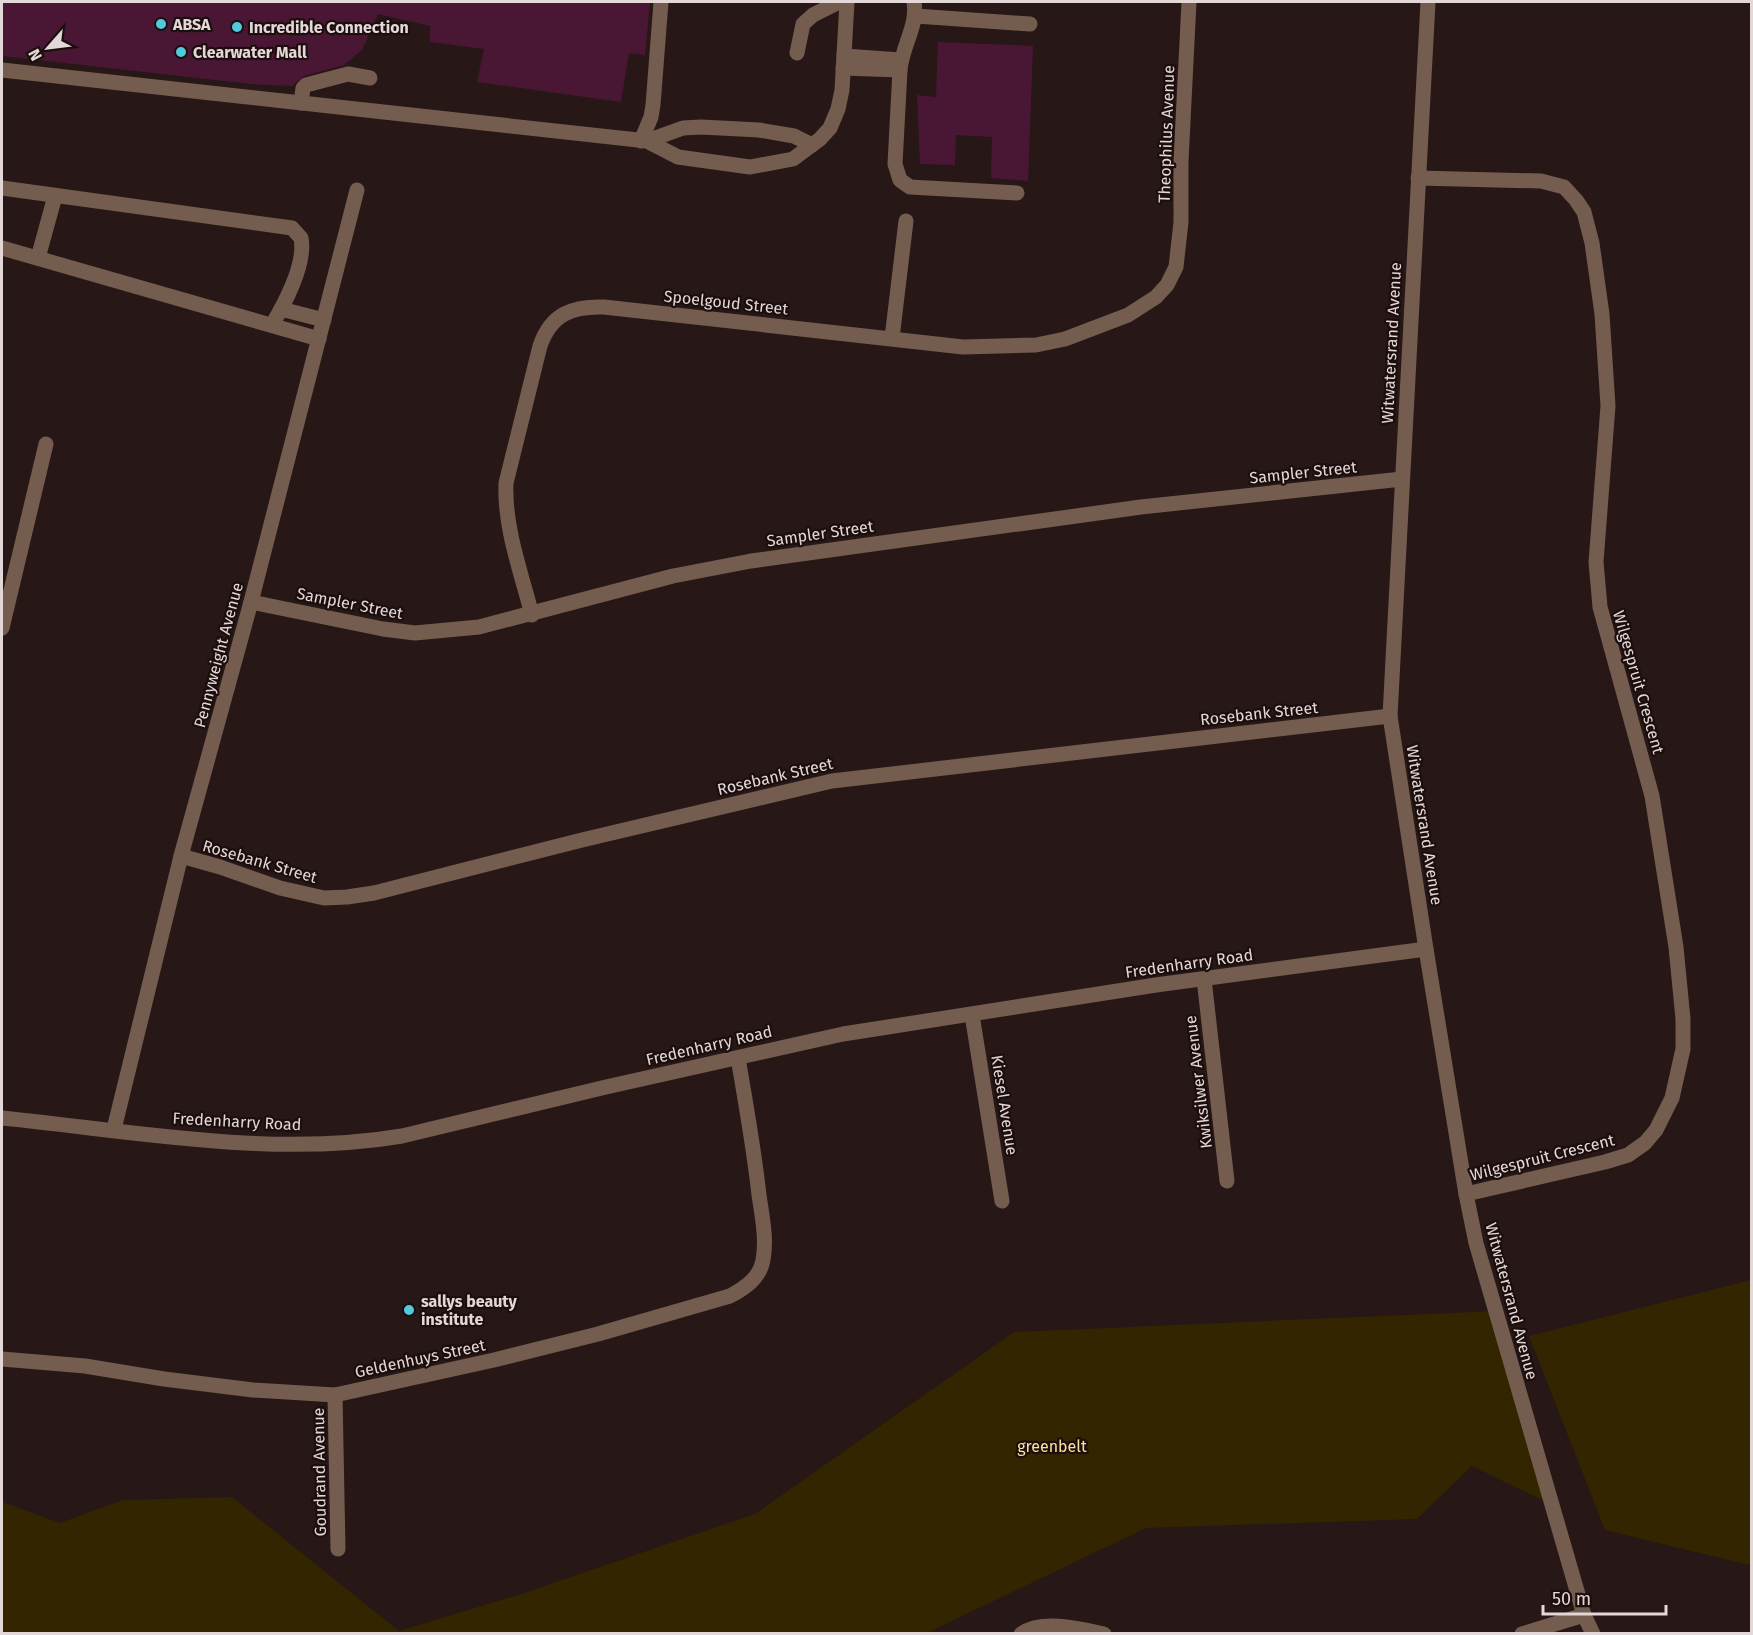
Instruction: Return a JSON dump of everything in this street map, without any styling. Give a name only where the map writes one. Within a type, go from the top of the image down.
[{"type":"street","points":[[644,141],[653,105],[661,2]]},
{"type":"street","points":[[797,53],[803,24],[813,15],[839,2]]},
{"type":"street","points":[[2,70],[644,141],[678,157],[750,167],[793,159],[830,128],[838,109],[842,90],[847,2]]},
{"type":"street","name":"Theophilus Avenue","points":[[1176,267],[1181,222],[1181,161],[1189,2]]},
{"type":"street","name":"Witwatersrand Avenue","points":[[1428,2],[1390,716],[1466,1194],[1488,1287],[1584,1614],[1593,1634]]},
{"type":"street","points":[[1017,193],[910,187],[900,180],[895,164],[900,65],[915,9],[1030,24]]},
{"type":"street","points":[[844,62],[900,65]]},
{"type":"street","points":[[301,103],[303,88],[306,85],[348,74],[370,78]]},
{"type":"street","points":[[644,141],[683,128],[701,127],[759,129],[794,136],[812,145]]},
{"type":"street","name":"Wilgespruit Crescent","points":[[1418,178],[1541,181],[1564,187],[1584,212],[1592,243],[1602,314],[1608,405],[1596,562],[1600,608],[1652,796],[1676,947],[1683,1019],[1683,1049],[1672,1098],[1656,1130],[1645,1143],[1628,1155],[1605,1162],[1466,1194]]},
{"type":"street","points":[[2,188],[292,228],[302,238],[302,253],[294,280],[272,325]]},
{"type":"street","name":"Pennyweight Avenue","points":[[114,1129],[181,856],[251,603],[357,190]]},
{"type":"street","points":[[38,258],[55,196]]},
{"type":"street","points":[[892,338],[906,221]]},
{"type":"street","points":[[2,248],[319,339]]},
{"type":"street","name":"Spoelgoud Street","points":[[532,615],[507,520],[506,483],[545,330],[571,310],[604,307],[963,347],[1036,345],[1065,339],[1128,315],[1156,297],[1167,285],[1176,267]]},
{"type":"street","points":[[281,309],[324,320]]},
{"type":"street","points":[[2,628],[46,444]]},
{"type":"street","name":"Sampler Street","points":[[251,603],[383,629],[415,633],[479,627],[532,615],[673,576],[751,561],[1141,507],[1402,479]]},
{"type":"street","name":"Rosebank Street","points":[[181,856],[280,888],[324,898],[347,897],[374,893],[537,851],[832,781],[1390,716]]},
{"type":"street","name":"Fredenharry Road","points":[[2,1118],[207,1140],[291,1144],[370,1142],[843,1034],[1204,979],[1426,949]]},
{"type":"street","name":"Kwiksilwer Avenue","points":[[1204,979],[1227,1181]]},
{"type":"street","name":"Kiesel Avenue","points":[[972,1015],[1002,1201]]},
{"type":"street","name":"Geldenhuys Street","points":[[2,1359],[85,1366],[253,1390],[335,1395],[494,1360],[598,1334],[730,1296],[745,1288],[757,1275],[763,1261],[764,1236],[751,1128],[738,1058]]},
{"type":"street","name":"Goudrand Avenue","points":[[335,1395],[338,1549]]},
{"type":"street","points":[[1522,1634],[1584,1614]]},
{"type":"street","points":[[1021,1634],[1027,1629],[1057,1626],[1104,1634]]},
{"type":"green space","points":[[1751,1280],[1751,1563],[1749,1565],[1605,1530],[1529,1336]]},
{"type":"green space","name":"greenbelt","points":[[1497,1311],[1552,1505],[1472,1466],[1417,1519],[1146,1528],[927,1633],[2,1634],[2,1502],[60,1523],[123,1500],[232,1497],[399,1631],[521,1594],[755,1514],[1014,1332]]},
{"type":"building","name":"Clearwater Mall","points":[[2,2],[650,2],[645,55],[629,53],[621,102],[477,82],[484,49],[430,42],[430,26],[378,14],[362,50],[344,65],[304,76],[292,86],[251,84],[2,56]]},
{"type":"building","points":[[938,42],[1033,46],[1028,181],[991,178],[992,137],[956,135],[955,165],[920,164],[917,95],[936,97]]},
{"type":"place","name":"ABSA","points":[[161,24]]},
{"type":"place","name":"Incredible Connection","points":[[237,27]]},
{"type":"place","name":"Clearwater Mall","points":[[181,52]]},
{"type":"place","name":"sallys beauty institute","points":[[409,1310]]}]
